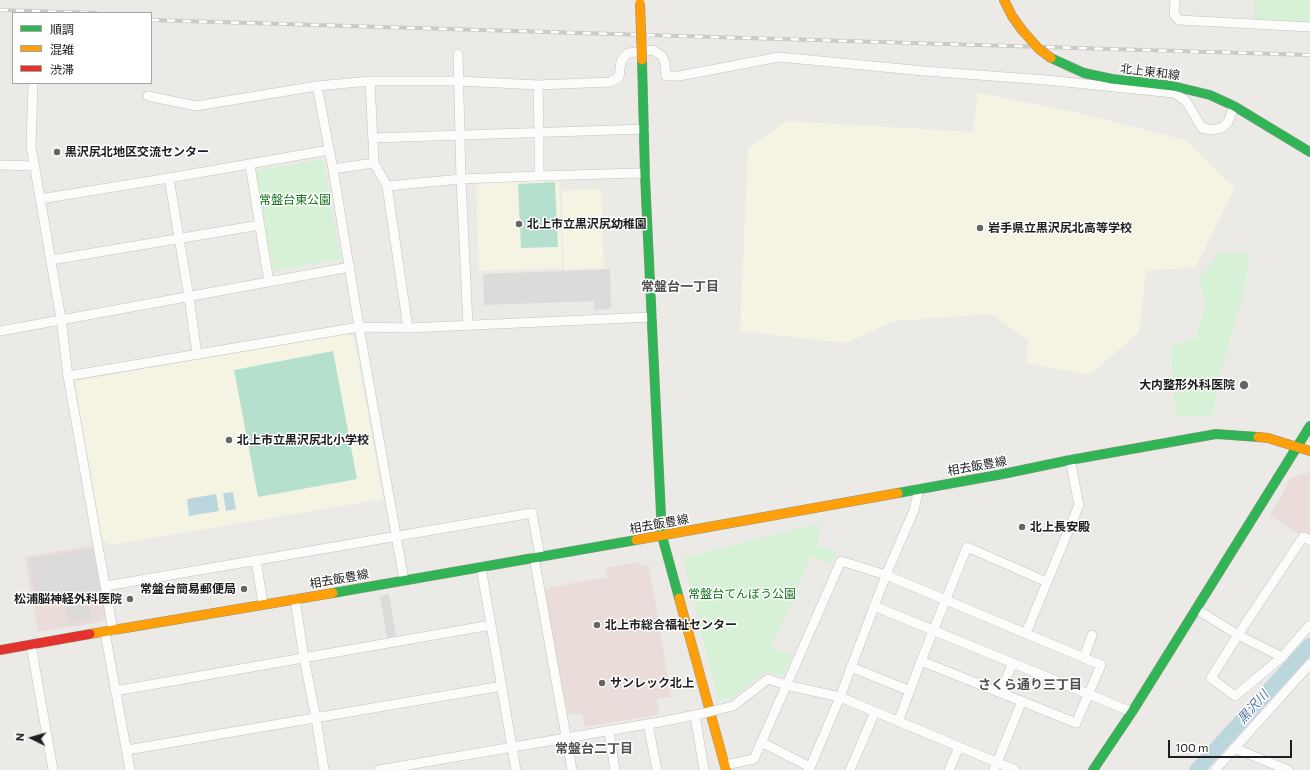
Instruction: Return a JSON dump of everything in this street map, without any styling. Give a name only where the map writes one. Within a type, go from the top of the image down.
[{"type":"main road","name":"北上東和線","points":[[1004,0],[1012,16],[1039,49],[1064,65],[1084,73],[1112,79],[1173,86],[1210,95],[1234,106],[1310,152]]},
{"type":"main road","points":[[640,2],[645,176],[662,536],[726,768]]},
{"type":"main road","points":[[1093,770],[1132,712],[1310,426]]},
{"type":"main road","name":"相去飯豊線","points":[[0,650],[662,536],[1216,434],[1268,438],[1310,451]]},
{"type":"street","points":[[1175,0],[1174,14],[1178,20],[1310,27]]},
{"type":"street","points":[[148,96],[196,106],[317,86],[370,81],[459,80],[538,85],[610,82],[620,77],[621,61],[628,53],[653,50],[662,56],[665,63],[666,76],[679,76],[779,57],[924,71],[1046,80],[1174,93],[1186,101],[1202,128],[1211,130],[1222,128],[1228,122],[1234,106]]},
{"type":"street","points":[[458,54],[461,179],[468,325]]},
{"type":"street","points":[[370,81],[374,163],[387,186],[408,328]]},
{"type":"street","points":[[33,84],[31,146],[61,319],[68,376],[106,586],[115,690],[130,770]]},
{"type":"street","points":[[538,85],[538,176]]},
{"type":"street","points":[[317,86],[333,169],[359,327],[404,580]]},
{"type":"street","points":[[372,138],[644,129]]},
{"type":"street","points":[[40,199],[250,165],[329,150]]},
{"type":"street","points":[[333,169],[374,163]]},
{"type":"street","points":[[0,165],[35,166]]},
{"type":"street","points":[[250,165],[269,282]]},
{"type":"street","points":[[387,186],[461,179],[538,176],[638,174],[645,176]]},
{"type":"street","points":[[169,178],[197,355]]},
{"type":"street","points":[[51,260],[260,225]]},
{"type":"street","points":[[0,331],[350,267]]},
{"type":"street","points":[[68,376],[359,327],[408,328],[652,317]]},
{"type":"street","points":[[1026,633],[1079,505],[1070,460]]},
{"type":"street","points":[[762,742],[810,769],[840,697],[886,575],[914,510],[919,489]]},
{"type":"street","points":[[106,586],[532,513],[537,557],[572,770]]},
{"type":"street","points":[[1310,540],[1303,537],[1211,678],[1235,696],[1282,657],[1310,625]]},
{"type":"street","points":[[898,722],[921,661],[968,547],[1047,582]]},
{"type":"street","points":[[256,560],[263,604]]},
{"type":"street","points":[[726,768],[754,759],[841,561],[886,575],[1100,665],[1076,722],[921,661]]},
{"type":"street","points":[[481,567],[516,770]]},
{"type":"street","points":[[295,599],[324,770]]},
{"type":"street","points":[[874,606],[1132,712]]},
{"type":"street","points":[[1196,609],[1238,635],[1282,657]]},
{"type":"street","points":[[115,690],[491,625]]},
{"type":"street","points":[[1084,658],[1092,635]]},
{"type":"street","points":[[31,645],[53,770]]},
{"type":"street","points":[[1000,692],[1013,663]]},
{"type":"street","points":[[1214,770],[1310,664]]},
{"type":"street","points":[[851,667],[910,691]]},
{"type":"street","points":[[379,770],[695,715],[733,706],[768,679],[786,685],[840,697],[959,747],[995,766],[1014,770]]},
{"type":"street","points":[[127,750],[502,686]]},
{"type":"street","points":[[995,766],[1022,701]]},
{"type":"street","points":[[850,770],[875,712]]},
{"type":"street","points":[[695,715],[704,770]]},
{"type":"street","points":[[648,724],[657,770]]},
{"type":"street","points":[[609,731],[615,770]]},
{"type":"street","points":[[949,770],[959,747]]},
{"type":"street","points":[[1234,748],[1284,769]]},
{"type":"shaded area","name":"岩手県立黒沢尻北高等学校","points":[[978,93],[1078,113],[1185,140],[1235,188],[1196,267],[1146,271],[1139,332],[1090,375],[1026,363],[1028,340],[991,314],[894,321],[846,343],[740,331],[748,149],[786,121],[973,132]]},
{"type":"shaded area","name":"北上市立黒沢尻幼稚園","points":[[559,179],[562,268],[479,271],[476,180]]},
{"type":"shaded area","points":[[601,189],[604,268],[564,270],[562,191]]},
{"type":"shaded area","points":[[610,269],[611,309],[594,310],[594,301],[484,305],[483,274]]},
{"type":"shaded area","name":"北上市立黒沢尻北小学校","points":[[346,334],[354,337],[383,499],[109,545],[102,539],[75,381]]},
{"type":"shaded area","points":[[1310,472],[1310,538],[1295,532],[1270,515],[1291,478]]},
{"type":"shaded area","points":[[95,545],[107,614],[101,622],[38,632],[25,557]]},
{"type":"shaded area","points":[[94,548],[101,590],[87,593],[91,620],[68,623],[63,594],[42,597],[41,593],[35,594],[29,558]]},
{"type":"shaded area","points":[[639,562],[644,566],[649,565],[671,697],[657,699],[659,711],[657,715],[585,727],[583,716],[578,713],[568,715],[544,593],[547,588],[607,577],[606,568]]},
{"type":"shaded area","points":[[389,594],[396,636],[387,638],[380,596]]},
{"type":"green space","points":[[1254,0],[1310,0],[1310,29],[1254,27]]},
{"type":"green space","name":"常盤台東公園","points":[[323,159],[341,259],[273,271],[255,171]]},
{"type":"green space","points":[[555,182],[558,247],[521,248],[518,184]]},
{"type":"green space","points":[[1219,252],[1250,255],[1243,295],[1222,368],[1212,416],[1176,416],[1170,346],[1196,339],[1205,303],[1199,279]]},
{"type":"green space","points":[[333,351],[357,479],[258,497],[234,370]]},
{"type":"green space","name":"常盤台てんぼう公園","points":[[820,523],[817,545],[837,552],[831,563],[811,557],[771,647],[792,656],[784,675],[766,672],[732,698],[718,701],[683,558]]},
{"type":"water","points":[[233,492],[236,509],[226,511],[223,493]]},
{"type":"water","points":[[216,494],[219,511],[189,516],[187,499]]},
{"type":"waterway","name":"黒沢川","points":[[1197,770],[1310,645]]},
{"type":"railway","points":[[0,10],[64,12]]},
{"type":"railway","points":[[152,20],[1310,55]]},
{"type":"traffic: fast","points":[[1051,58],[1084,73],[1112,79],[1173,86],[1210,95],[1234,106],[1310,152]]},
{"type":"traffic: fast","points":[[642,60],[645,176],[662,536],[679,598]]},
{"type":"traffic: fast","points":[[1093,770],[1132,712],[1310,426]]},
{"type":"traffic: fast","points":[[898,493],[1216,434],[1258,437]]},
{"type":"traffic: fast","points":[[333,593],[636,540]]},
{"type":"traffic: slow","points":[[1004,0],[1012,16],[1022,30]]},
{"type":"traffic: slow","points":[[640,3],[642,60]]},
{"type":"traffic: slow","points":[[1022,30],[1039,49],[1051,58]]},
{"type":"traffic: slow","points":[[1258,437],[1268,438],[1310,451]]},
{"type":"traffic: slow","points":[[636,540],[898,493]]},
{"type":"traffic: slow","points":[[90,634],[333,593]]},
{"type":"traffic: slow","points":[[679,598],[726,770]]},
{"type":"traffic: jam","points":[[0,650],[90,634]]},
{"type":"place","name":"黒沢尻北地区交流センター","points":[[57,152]]},
{"type":"place","name":"北上市立黒沢尻幼稚園","points":[[519,224]]},
{"type":"place","name":"岩手県立黒沢尻北高等学校","points":[[980,228]]},
{"type":"place","name":"大内整形外科医院","points":[[1244,385]]},
{"type":"place","name":"北上市立黒沢尻北小学校","points":[[229,440]]},
{"type":"place","name":"北上長安殿","points":[[1022,527]]},
{"type":"place","name":"常盤台簡易郵便局","points":[[244,589]]},
{"type":"place","name":"松浦脳神経外科医院","points":[[130,599]]},
{"type":"place","name":"北上市総合福祉センター","points":[[597,625]]},
{"type":"place","name":"サンレック北上","points":[[602,683]]},
{"type":"district","name":"常盤台一丁目","points":[[680,287]]},
{"type":"district","name":"さくら通り三丁目","points":[[1030,685]]},
{"type":"district","name":"常盤台二丁目","points":[[594,749]]}]
